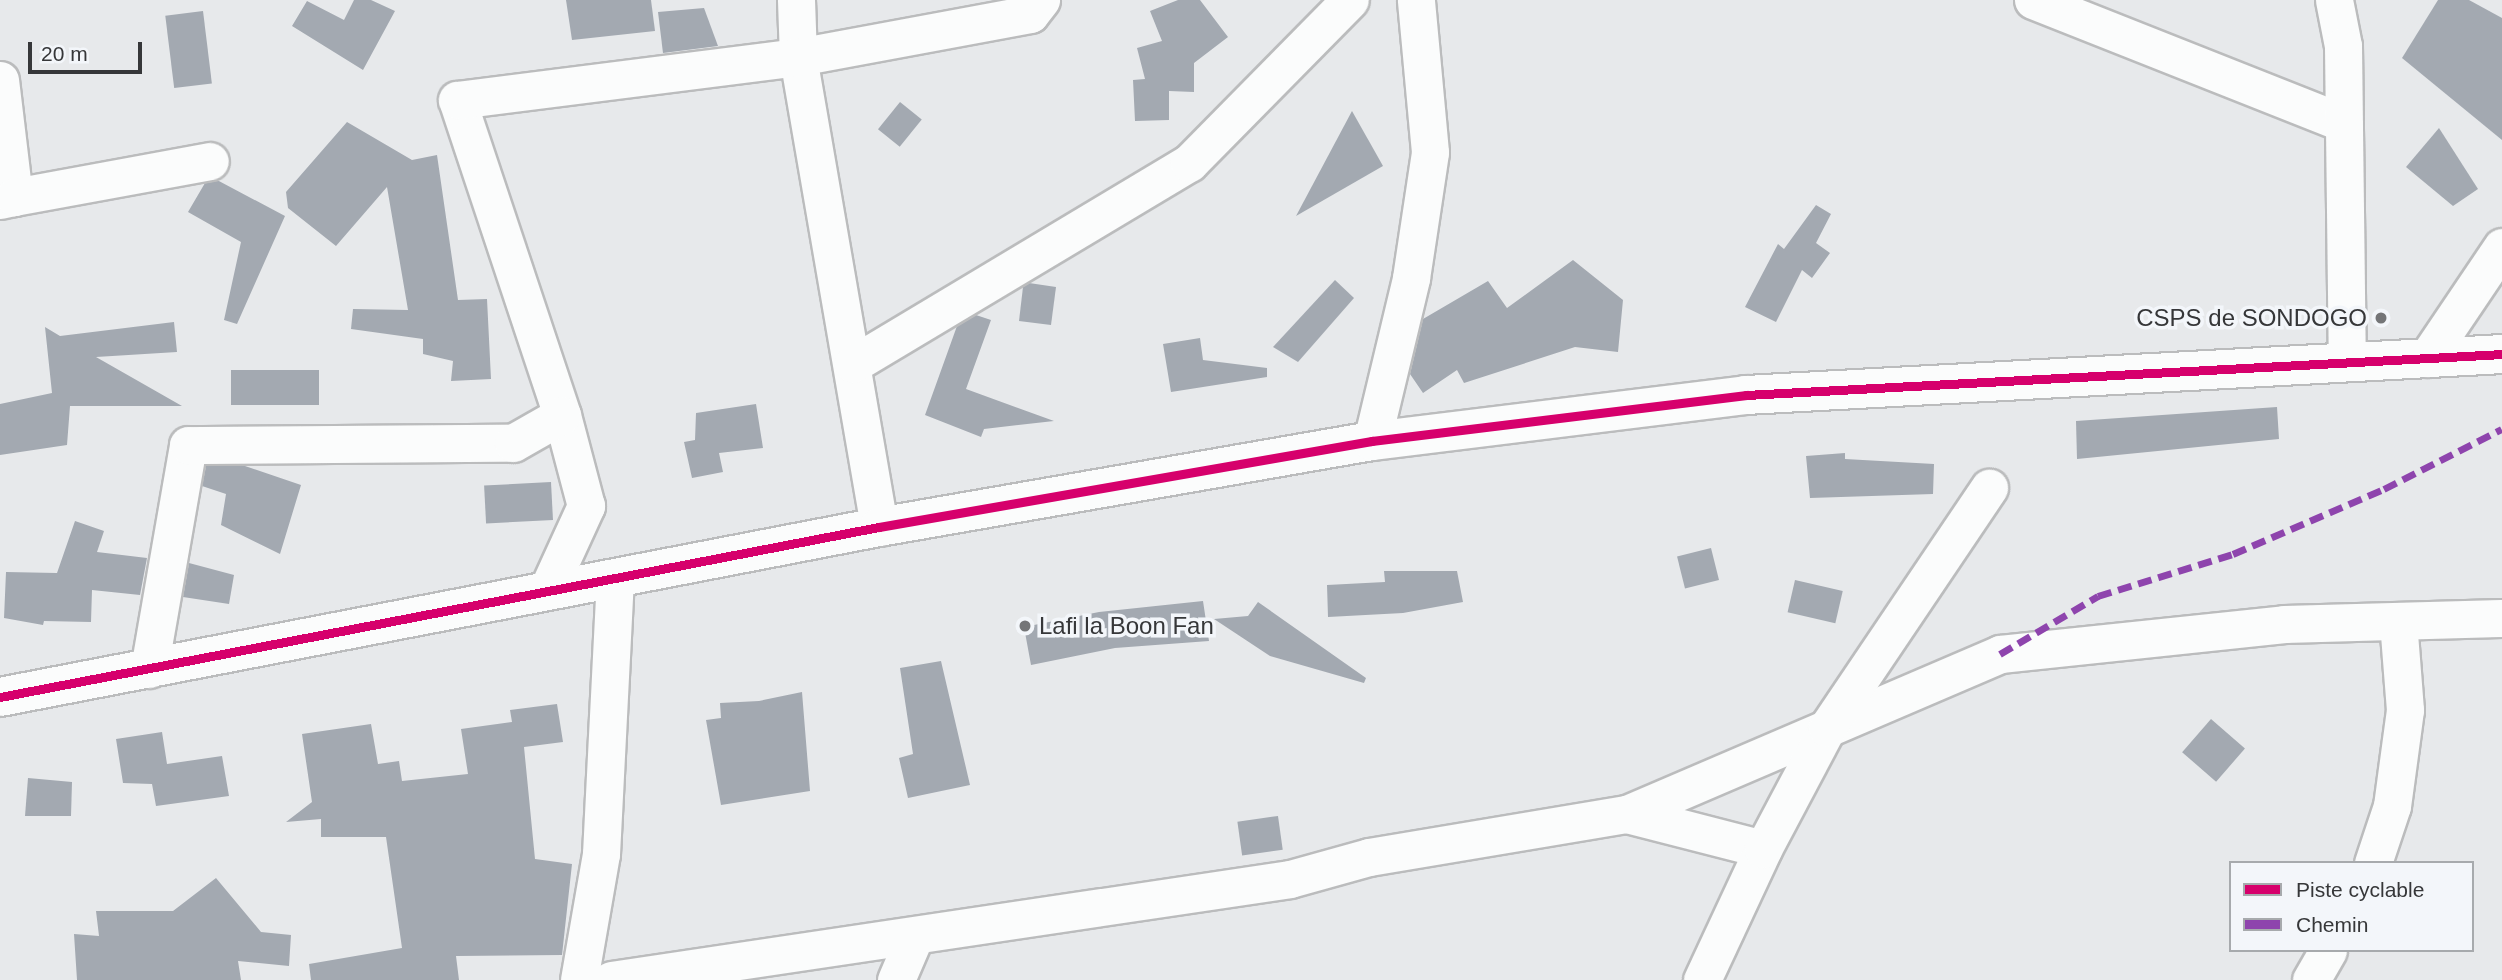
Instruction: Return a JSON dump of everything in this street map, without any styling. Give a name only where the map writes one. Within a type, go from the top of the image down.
[{"type":"street","points":[[796,0],[798,57],[879,527]]},
{"type":"street","points":[[547,591],[586,506],[562,415],[457,100],[798,57],[1030,13],[1041,0]]},
{"type":"street","points":[[853,364],[1189,163],[1350,0]]},
{"type":"street","points":[[1372,441],[1411,278],[1430,152],[1416,0]]},
{"type":"street","points":[[2033,0],[2343,123]]},
{"type":"street","points":[[2334,0],[2343,46],[2347,362]]},
{"type":"street","points":[[0,80],[7,199],[210,161]]},
{"type":"street","points":[[2427,358],[2502,247]]},
{"type":"street","points":[[0,697],[879,527],[1372,441],[1746,395],[2347,362],[2417,362],[2427,358],[2502,354]]},
{"type":"street","points":[[149,669],[188,444],[513,443],[562,415]]},
{"type":"street","points":[[1702,980],[1763,849],[1827,728],[1989,488]]},
{"type":"street","points":[[579,980],[601,853],[615,579]]},
{"type":"street","points":[[611,980],[914,938],[1290,879],[1369,857],[1626,814],[2000,654],[2284,624],[2502,618]]},
{"type":"street","points":[[2375,861],[2392,806],[2404,710],[2398,621]]},
{"type":"street","points":[[1626,814],[1763,849]]},
{"type":"street","points":[[896,980],[914,938]]},
{"type":"street","points":[[2311,980],[2327,952]]},
{"type":"building","points":[[354,0],[371,0],[395,11],[363,70],[292,26],[307,1],[344,20]]},
{"type":"building","points":[[566,0],[651,0],[655,31],[572,40]]},
{"type":"building","points":[[1178,0],[1200,0],[1228,37],[1194,63],[1194,92],[1169,91],[1169,120],[1135,121],[1133,80],[1145,79],[1137,48],[1162,41],[1150,11]]},
{"type":"building","points":[[2438,0],[2469,0],[2502,18],[2502,140],[2402,58]]},
{"type":"building","points":[[704,8],[718,46],[663,53],[658,12]]},
{"type":"building","points":[[203,11],[212,83],[174,88],[165,16]]},
{"type":"building","points":[[900,102],[922,120],[900,147],[878,129]]},
{"type":"building","points":[[1352,111],[1383,166],[1296,216]]},
{"type":"building","points":[[347,122],[412,160],[437,155],[458,300],[487,299],[491,379],[451,381],[453,361],[423,354],[423,339],[351,329],[353,309],[408,310],[387,187],[336,246],[288,208],[286,192]]},
{"type":"building","points":[[2439,128],[2478,189],[2453,206],[2406,167]]},
{"type":"building","points":[[217,180],[285,216],[237,324],[224,320],[241,242],[188,212],[205,183]]},
{"type":"building","points":[[1816,205],[1831,214],[1816,243],[1830,253],[1812,278],[1802,270],[1776,322],[1745,307],[1778,244],[1784,249]]},
{"type":"building","points":[[1573,260],[1623,300],[1618,352],[1575,347],[1464,383],[1457,370],[1423,393],[1410,374],[1423,319],[1488,281],[1507,308]]},
{"type":"building","points":[[1335,280],[1354,298],[1298,362],[1273,347]]},
{"type":"building","points":[[1029,283],[1056,287],[1051,325],[1019,321],[1023,287]]},
{"type":"building","points":[[976,315],[991,320],[966,389],[1054,421],[984,429],[981,437],[925,415],[957,326]]},
{"type":"building","points":[[174,322],[177,352],[96,357],[182,406],[70,406],[67,445],[0,455],[0,404],[52,393],[45,327],[60,336]]},
{"type":"building","points":[[1200,338],[1203,360],[1267,368],[1267,377],[1171,392],[1163,344]]},
{"type":"building","points":[[231,370],[319,370],[319,405],[231,405]]},
{"type":"building","points":[[756,404],[763,448],[719,453],[723,472],[692,478],[684,442],[695,440],[696,413]]},
{"type":"building","points":[[2277,407],[2279,439],[2077,459],[2076,421]]},
{"type":"building","points":[[1845,453],[1845,459],[1934,464],[1933,494],[1810,498],[1806,456]]},
{"type":"building","points":[[206,466],[245,466],[301,485],[280,554],[221,525],[226,494],[202,486]]},
{"type":"building","points":[[551,482],[553,520],[486,523],[484,486]]},
{"type":"building","points":[[75,521],[104,531],[97,552],[147,558],[140,595],[92,590],[91,622],[44,621],[43,625],[4,618],[6,572],[57,573]]},
{"type":"building","points":[[1711,548],[1719,580],[1685,588],[1677,556]]},
{"type":"building","points":[[189,563],[234,575],[229,604],[183,597]]},
{"type":"building","points":[[1384,571],[1457,571],[1463,602],[1403,613],[1328,617],[1327,585],[1385,582]]},
{"type":"building","points":[[1795,580],[1843,591],[1835,623],[1788,612]]},
{"type":"building","points":[[1203,601],[1209,641],[1115,648],[1031,665],[1024,627],[1099,612]]},
{"type":"building","points":[[1258,602],[1366,678],[1364,683],[1270,656],[1214,619],[1248,616]]},
{"type":"building","points":[[941,661],[970,785],[908,798],[899,758],[913,754],[900,668]]},
{"type":"building","points":[[802,692],[810,791],[721,805],[706,720],[721,718],[720,703],[759,701]]},
{"type":"building","points":[[557,704],[563,742],[524,747],[535,859],[572,864],[562,955],[456,956],[459,980],[311,980],[309,964],[402,948],[386,837],[321,837],[321,819],[286,822],[312,802],[302,734],[371,724],[378,764],[399,761],[402,781],[468,774],[461,729],[512,722],[510,710]]},
{"type":"building","points":[[2211,719],[2245,749],[2216,782],[2182,752]]},
{"type":"building","points":[[162,732],[167,764],[222,756],[229,796],[156,806],[152,784],[123,783],[116,739]]},
{"type":"building","points":[[28,778],[72,782],[71,816],[25,816]]},
{"type":"building","points":[[1278,816],[1283,850],[1242,855],[1237,822]]},
{"type":"building","points":[[216,878],[261,932],[291,935],[289,966],[238,961],[241,980],[77,980],[74,934],[99,936],[96,911],[173,911]]},
{"type":"marked path","points":[[2000,654],[2098,596],[2233,554],[2384,489],[2502,429]]},
{"type":"cycle path","points":[[0,697],[879,527],[1372,441],[1746,395],[2502,354]]},
{"type":"place","name":"CSPS de SONDOGO","points":[[2381,318]]},
{"type":"place","name":"Lafi la Boon Fan","points":[[1025,626]]}]
